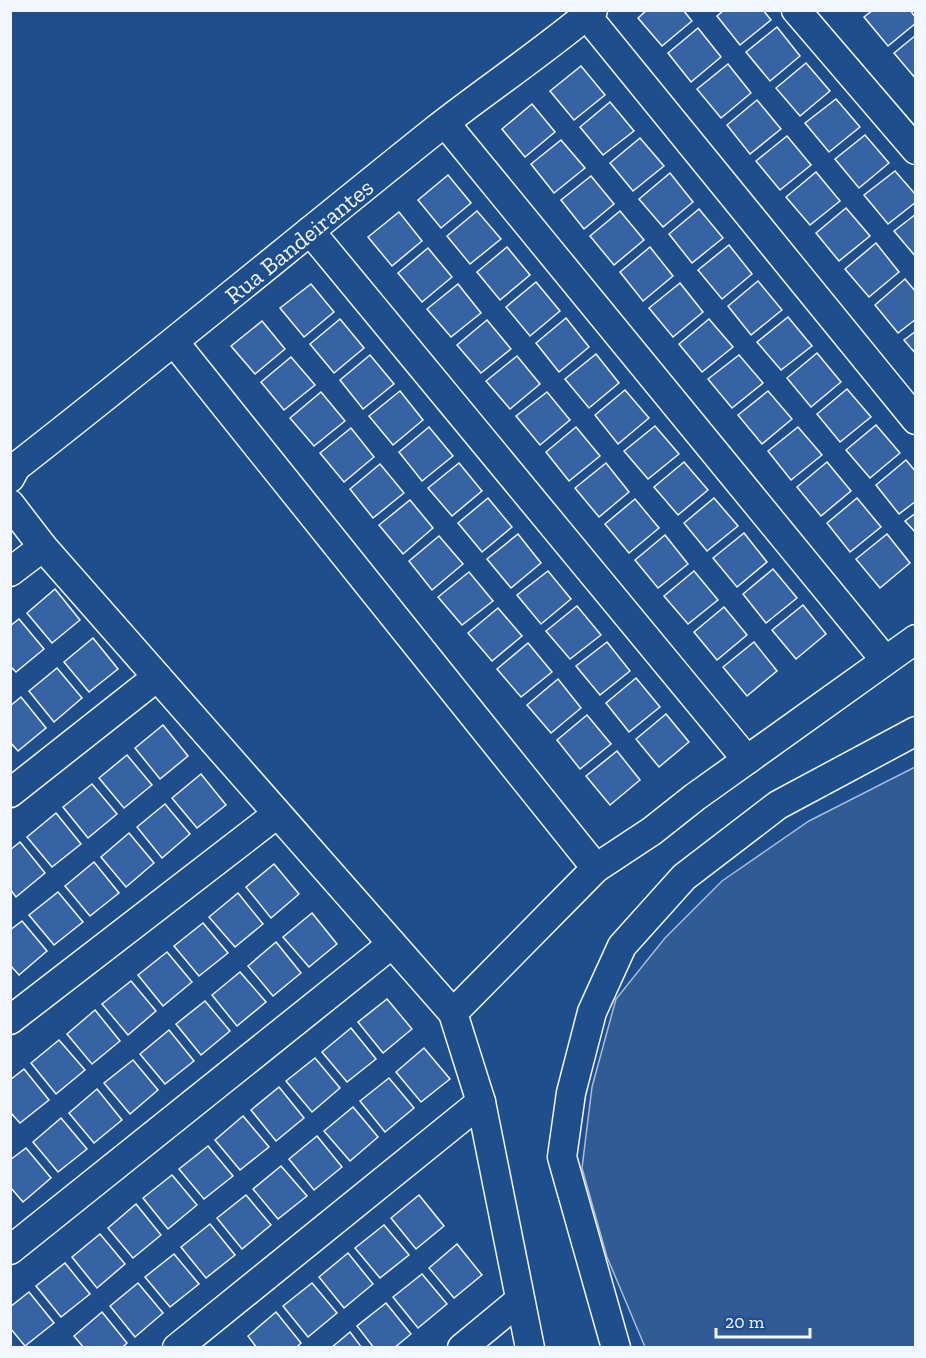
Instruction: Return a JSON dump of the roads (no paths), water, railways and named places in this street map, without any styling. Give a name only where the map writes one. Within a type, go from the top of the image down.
[{"type":"street","points":[[796,10],[915,150]]},
{"type":"street","points":[[590,13],[915,420]]},
{"type":"street","name":"Rua Bandeirantes","points":[[10,478],[16,468],[175,344],[310,231],[445,123],[590,13]]},
{"type":"street","points":[[445,123],[885,660]]},
{"type":"street","points":[[310,231],[747,760]]},
{"type":"street","points":[[175,344],[596,868]]},
{"type":"street","points":[[10,504],[43,547],[453,1013],[481,1102],[530,1347]]},
{"type":"street","points":[[10,572],[43,547]]},
{"type":"street","points":[[453,1013],[596,868],[652,831],[915,639]]},
{"type":"street","points":[[10,793],[157,677]]},
{"type":"street","points":[[616,1347],[562,1157],[571,1093],[592,1012],[622,946],[684,877],[778,805],[915,731]]},
{"type":"street","points":[[10,1020],[277,814]]},
{"type":"street","points":[[10,1250],[392,944]]},
{"type":"street","points":[[177,1347],[481,1102]]},
{"type":"street","points":[[462,1347],[520,1300]]}]
